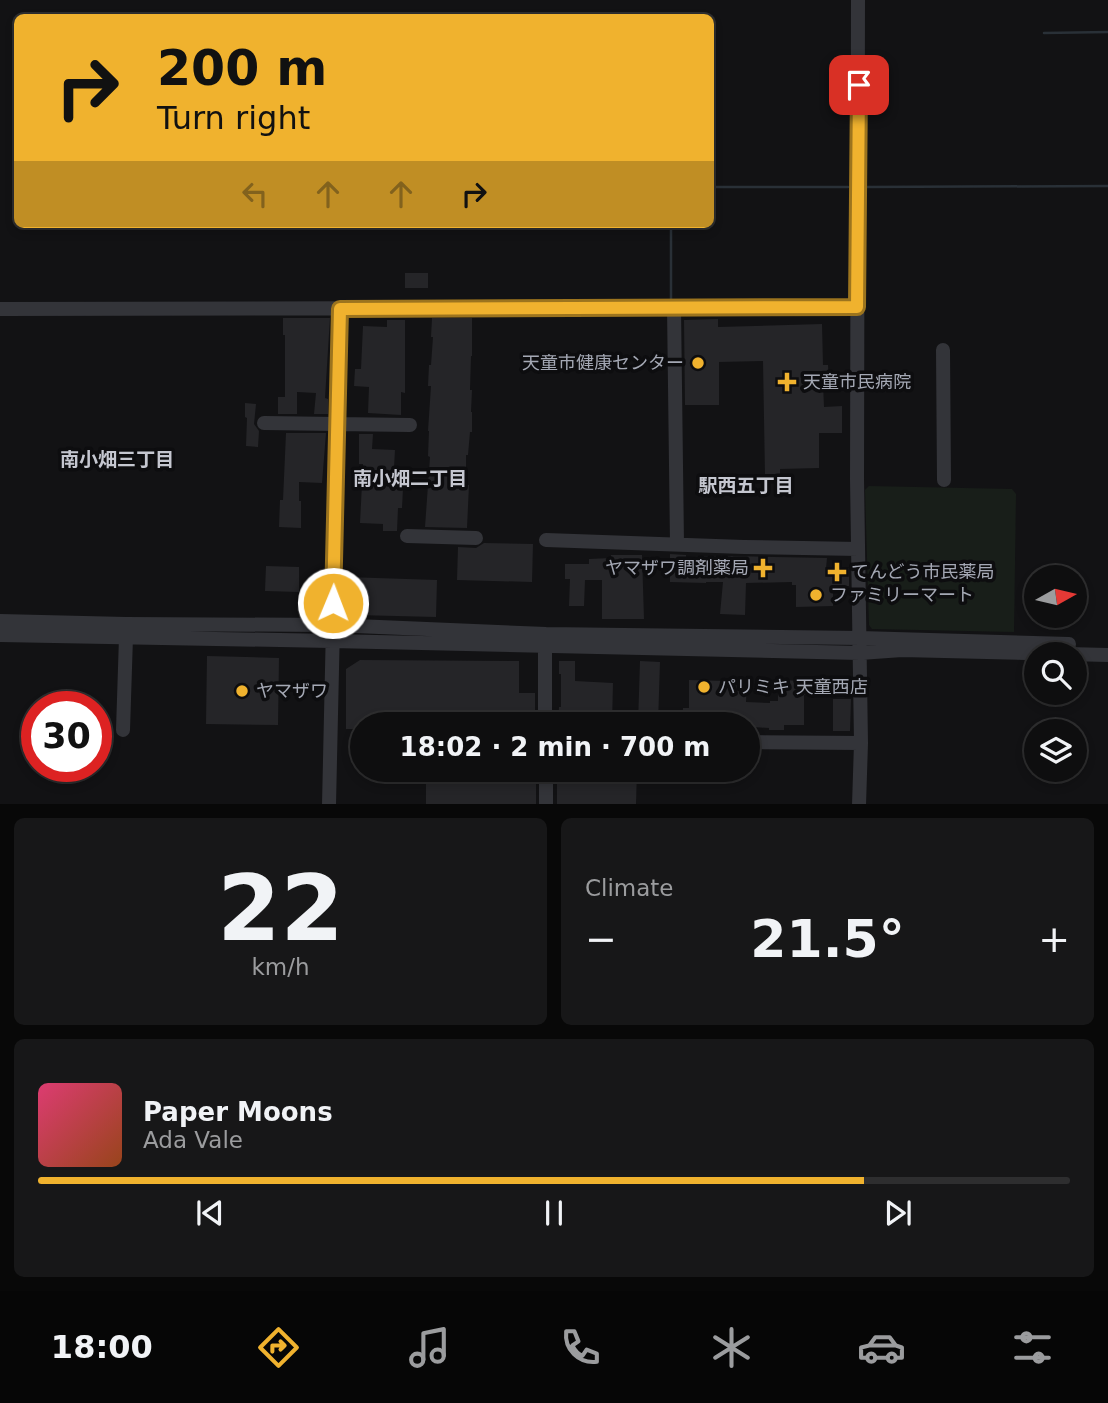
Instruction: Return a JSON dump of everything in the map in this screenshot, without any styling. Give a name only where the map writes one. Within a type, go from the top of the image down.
[{"type":"street","points":[[858,0],[859,804]]},
{"type":"street","points":[[674,307],[677,544]]},
{"type":"street","points":[[0,309],[857,307]]},
{"type":"street","points":[[329,804],[340,309]]},
{"type":"street","points":[[943,350],[944,480]]},
{"type":"street","points":[[264,423],[410,425]]},
{"type":"street","points":[[407,536],[476,538]]},
{"type":"street","points":[[546,540],[858,548]]},
{"type":"street","points":[[0,621],[332,625],[860,646],[902,650],[1108,655]]},
{"type":"street","points":[[0,635],[545,645],[1108,646]]},
{"type":"street","points":[[123,730],[126,637]]},
{"type":"street","points":[[545,645],[545,712]]},
{"type":"street","points":[[760,742],[861,743]]},
{"type":"street","points":[[546,782],[546,804]]},
{"type":"shaded area","points":[[869,486],[1012,489],[1016,494],[1014,632],[872,629],[869,625],[865,490]]},
{"type":"building","points":[[405,273],[428,273],[428,288],[405,288]]},
{"type":"building","points":[[283,318],[330,318],[325,398],[328,399],[328,414],[314,414],[316,393],[297,392],[297,414],[278,414],[278,397],[285,397]]},
{"type":"building","points":[[432,318],[472,318],[472,432],[466,455],[466,485],[469,485],[467,528],[425,527],[430,457],[428,431],[431,386],[428,386],[433,337]]},
{"type":"building","name":"天童市民病院","points":[[718,319],[718,327],[822,324],[823,365],[828,365],[829,383],[823,383],[824,407],[842,406],[842,433],[819,433],[819,468],[780,469],[780,476],[765,476],[763,361],[719,362],[719,405],[685,405],[684,320]]},
{"type":"building","points":[[387,320],[405,320],[405,393],[401,392],[401,415],[368,413],[369,387],[354,386],[355,369],[361,369],[363,326],[387,327]]},
{"type":"building","points":[[245,403],[256,404],[254,424],[259,431],[258,447],[246,446]]},
{"type":"building","points":[[286,433],[326,433],[322,483],[299,482],[301,528],[279,527]]},
{"type":"building","points":[[359,434],[373,434],[372,449],[395,450],[394,468],[404,469],[402,508],[398,508],[397,531],[383,531],[383,524],[360,523],[363,464],[359,464]]},
{"type":"building","points":[[484,543],[533,544],[532,582],[457,580],[458,547],[476,548]]},
{"type":"building","points":[[670,554],[686,557],[827,558],[826,568],[849,568],[849,586],[833,586],[833,606],[796,607],[796,585],[792,585],[792,582],[746,583],[745,615],[720,614],[723,582],[670,582]]},
{"type":"building","points":[[611,555],[642,555],[644,619],[602,619],[602,580],[585,580],[584,606],[569,606],[570,579],[565,579],[565,564],[589,564],[589,559],[611,558]]},
{"type":"building","points":[[266,566],[299,567],[299,592],[265,591]]},
{"type":"building","points":[[346,577],[437,580],[436,617],[356,615],[345,604]]},
{"type":"building","name":"ヤマザワ","points":[[207,656],[279,658],[278,725],[206,724]]},
{"type":"building","points":[[360,660],[519,661],[519,693],[535,693],[535,712],[350,712],[350,729],[346,729],[346,669]]},
{"type":"building","points":[[559,661],[575,661],[575,681],[613,683],[612,712],[559,712],[561,707]]},
{"type":"building","points":[[640,661],[660,662],[658,712],[638,712]]},
{"type":"building","points":[[803,676],[830,677],[830,695],[804,695],[804,725],[784,725],[784,730],[769,730],[760,727],[760,712],[683,712],[683,708],[689,708],[689,680],[747,679],[746,702],[770,703],[778,701],[778,680],[803,681]]},
{"type":"building","points":[[833,699],[851,699],[850,731],[833,731]]},
{"type":"building","points":[[426,782],[536,782],[536,804],[426,804]]},
{"type":"building","points":[[557,782],[637,782],[636,804],[557,804]]},
{"type":"waterway","points":[[1044,33],[1108,32]]},
{"type":"waterway","points":[[866,187],[1108,186]]},
{"type":"waterway","points":[[714,187],[848,187]]},
{"type":"waterway","points":[[671,228],[671,299]]},
{"type":"place","name":"天童市健康センター","points":[[698,363]]},
{"type":"place","name":"天童市民病院","points":[[787,382]]},
{"type":"place","name":"ヤマザワ調剤薬局","points":[[763,568]]},
{"type":"place","name":"てんどう市民薬局","points":[[837,572]]},
{"type":"place","name":"ファミリーマート","points":[[816,595]]},
{"type":"place","name":"パリミキ 天童西店","points":[[704,687]]},
{"type":"place","name":"ヤマザワ","points":[[242,691]]},
{"type":"district","name":"南小畑三丁目","points":[[117,459]]},
{"type":"district","name":"南小畑二丁目","points":[[410,478]]},
{"type":"district","name":"駅西五丁目","points":[[746,485]]},
{"type":"route","points":[[333,603],[340,309],[857,307],[859,85]]}]
